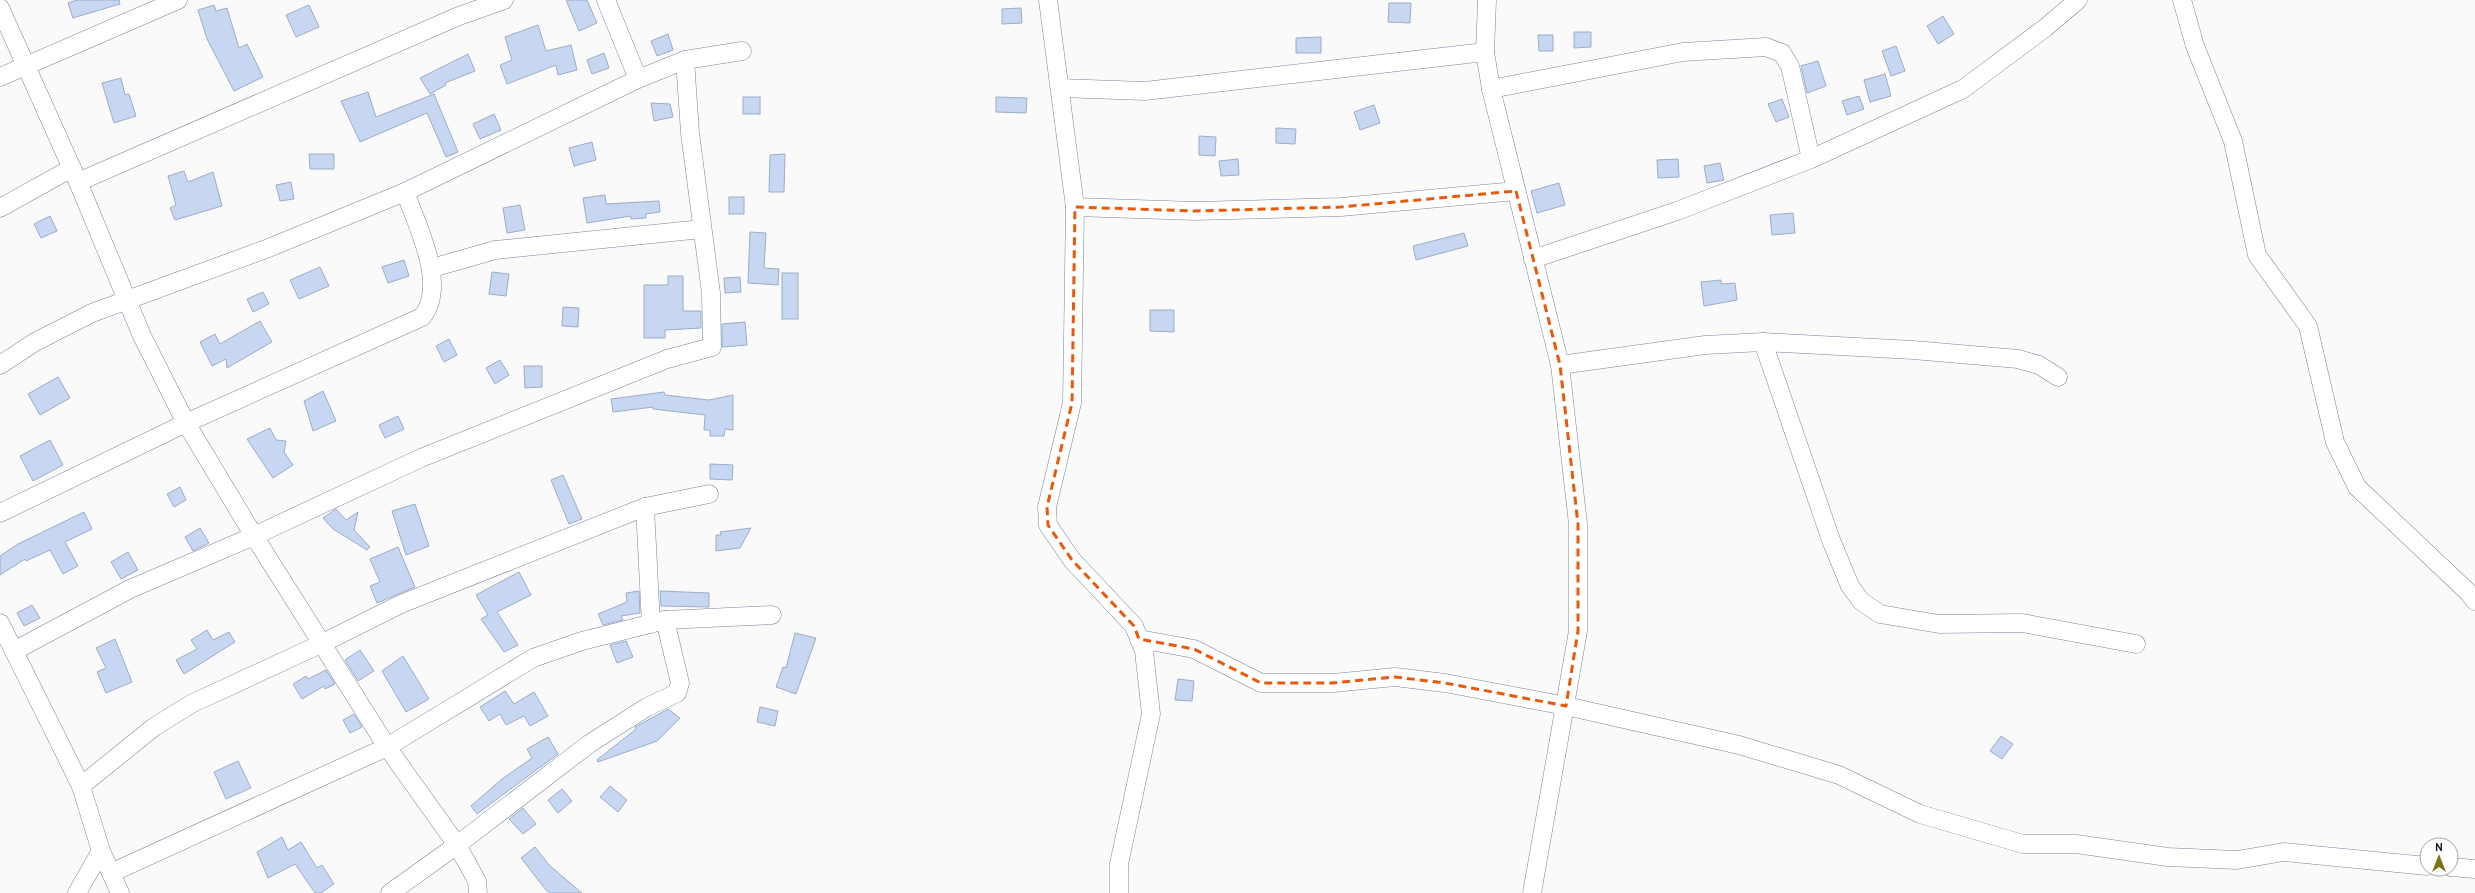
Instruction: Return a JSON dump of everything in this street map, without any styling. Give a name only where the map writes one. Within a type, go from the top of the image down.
[{"type":"street","points":[[0,77],[178,0]]},
{"type":"street","points":[[0,208],[75,175],[459,16],[504,0]]},
{"type":"street","points":[[606,0],[638,79]]},
{"type":"street","points":[[1048,0],[1075,207],[1072,403],[1047,507],[1048,525],[1072,560],[1134,626],[1144,651],[1151,714],[1119,864],[1119,893]]},
{"type":"street","points":[[1487,0],[1485,52],[1491,89],[1560,365],[1578,524],[1578,631],[1532,893]]},
{"type":"street","points":[[1533,259],[1677,211],[1811,160],[1963,89],[2045,28],[2078,0]]},
{"type":"street","points":[[2182,0],[2195,46],[2233,141],[2257,254],[2308,326],[2335,442],[2357,488],[2469,593],[2475,601]]},
{"type":"street","points":[[0,8],[27,65],[75,175],[125,299],[186,423],[254,536],[323,643],[387,747],[457,845],[477,881],[478,893]]},
{"type":"street","points":[[1491,89],[1683,52],[1766,47],[1782,53],[1790,66],[1811,160]]},
{"type":"street","points":[[0,365],[35,342],[92,313],[125,299],[266,249],[405,192],[638,79],[685,60],[742,51]]},
{"type":"street","points":[[1060,88],[1145,91],[1485,52]]},
{"type":"street","points":[[14,651],[130,589],[254,536],[422,458],[667,359],[712,347],[711,293],[690,133],[685,60]]},
{"type":"street","points":[[1075,207],[1195,211],[1340,207],[1516,191]]},
{"type":"street","points":[[0,512],[186,423],[422,316],[429,308],[431,298],[432,268],[405,192]]},
{"type":"street","points":[[432,268],[495,250],[702,229]]},
{"type":"street","points":[[1560,365],[1705,345],[1763,342],[1913,350],[2018,359],[2039,365],[2058,377]]},
{"type":"street","points":[[1763,342],[1831,540],[1850,586],[1861,601],[1880,614],[1939,624],[2022,623],[2136,644]]},
{"type":"street","points":[[81,786],[154,727],[191,704],[323,643],[401,604],[449,583],[645,507],[709,494]]},
{"type":"street","points":[[390,893],[457,845],[589,744],[647,707],[678,693],[680,683],[658,622],[645,507]]},
{"type":"street","points":[[111,873],[387,747],[533,658],[582,641],[658,622],[772,615]]},
{"type":"street","points":[[0,623],[81,786],[101,851],[120,893]]},
{"type":"street","points":[[1139,639],[1194,649],[1261,683],[1333,683],[1395,677],[1445,683],[1566,706],[1739,745],[1832,773],[1920,814],[2023,844],[2076,844],[2168,857],[2237,860],[2284,852],[2419,865]]},
{"type":"street","points":[[77,893],[101,851]]},
{"type":"street","points":[[2459,868],[2475,869]]},
{"type":"highlighted area","points":[[1516,191],[1560,365],[1578,524],[1578,631],[1566,706],[1445,683],[1395,677],[1333,683],[1261,683],[1194,649],[1139,639],[1134,626],[1072,560],[1048,525],[1047,507],[1072,403],[1075,207],[1195,211],[1341,207]]},
{"type":"building","points":[[77,0],[119,0],[120,4],[73,18],[68,3]]},
{"type":"building","points":[[566,0],[587,0],[597,23],[579,31]]},
{"type":"building","points":[[1389,3],[1411,3],[1410,23],[1388,22]]},
{"type":"building","points":[[214,5],[216,11],[227,8],[239,48],[247,44],[263,77],[234,91],[207,39],[198,10]]},
{"type":"building","points":[[309,5],[319,27],[296,37],[286,15]]},
{"type":"building","points":[[1021,8],[1022,23],[1002,24],[1002,9]]},
{"type":"building","points":[[1943,16],[1954,34],[1938,44],[1927,26]]},
{"type":"building","points":[[538,25],[546,51],[571,45],[577,70],[558,75],[556,65],[507,84],[500,65],[512,60],[505,37]]},
{"type":"building","points":[[1574,32],[1591,32],[1591,47],[1574,48]]},
{"type":"building","points":[[668,34],[673,50],[657,56],[651,41]]},
{"type":"building","points":[[1538,35],[1553,35],[1553,51],[1539,51]]},
{"type":"building","points":[[1321,37],[1321,53],[1296,53],[1296,38]]},
{"type":"building","points":[[1896,46],[1905,71],[1891,76],[1882,51]]},
{"type":"building","points":[[604,53],[609,68],[592,74],[587,60]]},
{"type":"building","points":[[468,54],[475,71],[445,83],[446,85],[430,94],[420,78]]},
{"type":"building","points":[[1818,61],[1826,86],[1807,93],[1801,66]]},
{"type":"building","points":[[1885,74],[1891,96],[1870,102],[1864,80]]},
{"type":"building","points":[[121,78],[125,95],[129,94],[136,116],[114,123],[102,83]]},
{"type":"building","points":[[368,92],[376,117],[434,94],[458,152],[446,157],[427,113],[360,142],[341,101]]},
{"type":"building","points":[[1859,96],[1864,109],[1847,115],[1842,101]]},
{"type":"building","points":[[743,97],[760,97],[760,114],[743,114]]},
{"type":"building","points":[[996,97],[1027,98],[1026,113],[996,112]]},
{"type":"building","points":[[1782,99],[1789,117],[1776,122],[1768,104]]},
{"type":"building","points":[[651,103],[670,104],[673,117],[654,121]]},
{"type":"building","points":[[1374,105],[1380,123],[1360,130],[1354,112]]},
{"type":"building","points":[[494,114],[501,130],[480,139],[473,124]]},
{"type":"building","points":[[1276,128],[1296,129],[1295,144],[1276,143]]},
{"type":"building","points":[[1199,136],[1216,137],[1215,156],[1199,155]]},
{"type":"building","points":[[592,142],[596,160],[574,166],[569,148]]},
{"type":"building","points":[[309,154],[334,154],[334,169],[310,169]]},
{"type":"building","points":[[785,154],[784,192],[769,192],[770,155]]},
{"type":"building","points":[[1238,159],[1239,175],[1221,176],[1219,161]]},
{"type":"building","points":[[1678,159],[1679,177],[1658,178],[1657,160]]},
{"type":"building","points":[[1720,163],[1724,180],[1707,183],[1704,166]]},
{"type":"building","points":[[184,171],[188,182],[213,172],[222,206],[175,220],[170,208],[176,205],[168,176]]},
{"type":"building","points":[[291,182],[294,199],[280,201],[276,185]]},
{"type":"building","points":[[1559,183],[1565,205],[1537,213],[1531,191]]},
{"type":"building","points":[[605,195],[606,204],[659,201],[660,212],[646,214],[646,218],[631,219],[631,216],[587,223],[583,198]]},
{"type":"building","points":[[729,197],[744,197],[744,214],[729,214]]},
{"type":"building","points":[[520,205],[525,230],[507,233],[503,208]]},
{"type":"building","points":[[1793,213],[1795,233],[1772,235],[1770,215]]},
{"type":"building","points":[[50,216],[57,231],[41,238],[34,224]]},
{"type":"building","points":[[750,232],[766,233],[764,268],[779,269],[778,285],[748,283]]},
{"type":"building","points":[[1464,233],[1468,246],[1416,260],[1413,246]]},
{"type":"building","points":[[404,260],[409,276],[388,283],[382,267]]},
{"type":"building","points":[[320,267],[329,286],[299,299],[290,280]]},
{"type":"building","points":[[492,272],[509,274],[506,296],[489,294]]},
{"type":"building","points":[[782,273],[798,273],[798,319],[782,319]]},
{"type":"building","points":[[668,276],[683,276],[683,311],[701,311],[701,328],[665,330],[665,338],[644,338],[644,285],[668,285]]},
{"type":"building","points":[[740,277],[741,292],[725,293],[724,278]]},
{"type":"building","points":[[1721,280],[1721,284],[1735,283],[1737,300],[1704,306],[1701,282]]},
{"type":"building","points":[[263,292],[269,304],[253,312],[247,299]]},
{"type":"building","points":[[563,307],[579,308],[578,327],[562,326]]},
{"type":"building","points":[[1150,310],[1174,310],[1174,332],[1150,331]]},
{"type":"building","points":[[260,321],[272,342],[227,368],[226,359],[212,366],[200,342],[215,334],[220,344]]},
{"type":"building","points":[[745,322],[747,345],[722,347],[722,324]]},
{"type":"building","points":[[449,339],[457,355],[444,362],[436,346]]},
{"type":"building","points":[[500,360],[509,375],[495,384],[486,368]]},
{"type":"building","points":[[524,366],[542,366],[542,387],[525,388]]},
{"type":"building","points":[[58,377],[70,398],[40,415],[28,394]]},
{"type":"building","points":[[323,391],[336,421],[313,431],[304,401]]},
{"type":"building","points":[[664,392],[665,395],[709,400],[733,395],[733,430],[725,429],[724,436],[710,436],[710,430],[704,430],[705,415],[653,409],[653,407],[613,412],[611,399]]},
{"type":"building","points":[[398,416],[404,429],[385,438],[379,425]]},
{"type":"building","points":[[270,428],[276,440],[286,441],[284,452],[293,465],[273,478],[247,439]]},
{"type":"building","points":[[50,440],[63,465],[33,481],[20,456]]},
{"type":"building","points":[[710,464],[733,465],[732,480],[710,479]]},
{"type":"building","points":[[563,475],[582,519],[569,524],[551,480]]},
{"type":"building","points":[[180,487],[186,500],[174,507],[167,494]]},
{"type":"building","points":[[415,504],[429,546],[406,555],[392,511]]},
{"type":"building","points":[[336,509],[346,520],[358,512],[354,530],[370,547],[367,550],[333,529],[323,518]]},
{"type":"building","points":[[84,512],[92,529],[65,542],[78,566],[63,574],[50,550],[26,561],[25,559],[0,575],[0,556],[18,544]]},
{"type":"building","points":[[200,528],[209,543],[193,551],[185,537]]},
{"type":"building","points":[[751,528],[740,548],[716,551],[716,535],[721,535],[720,532]]},
{"type":"building","points":[[398,547],[415,587],[377,603],[370,586],[380,582],[370,559]]},
{"type":"building","points":[[128,552],[138,570],[121,579],[111,562]]},
{"type":"building","points":[[519,572],[531,595],[497,612],[518,645],[504,652],[481,619],[488,615],[476,595]]},
{"type":"building","points":[[639,591],[640,613],[621,616],[623,620],[603,625],[598,614],[627,602],[626,593]]},
{"type":"building","points":[[660,591],[709,593],[709,607],[661,606]]},
{"type":"building","points":[[32,605],[40,618],[24,626],[17,613]]},
{"type":"building","points":[[207,630],[213,640],[229,632],[235,642],[184,674],[176,660],[197,649],[191,640]]},
{"type":"building","points":[[795,633],[816,638],[796,694],[776,687],[783,667],[786,668]]},
{"type":"building","points":[[115,639],[132,682],[106,693],[97,672],[106,668],[96,648]]},
{"type":"building","points":[[626,641],[633,657],[617,663],[610,645]]},
{"type":"building","points":[[360,650],[374,671],[358,681],[345,660]]},
{"type":"building","points":[[403,656],[429,699],[406,712],[382,671]]},
{"type":"building","points":[[326,670],[335,684],[325,689],[324,686],[302,699],[293,684],[306,676],[308,679]]},
{"type":"building","points":[[1178,679],[1194,681],[1192,701],[1175,700]]},
{"type":"building","points":[[505,691],[514,704],[534,692],[548,716],[530,726],[524,716],[506,725],[500,714],[489,721],[480,707]]},
{"type":"building","points":[[760,707],[778,711],[775,726],[757,722]]},
{"type":"building","points":[[668,709],[680,718],[657,741],[598,762],[597,760],[636,729],[635,727]]},
{"type":"building","points":[[354,714],[362,727],[350,733],[343,720]]},
{"type":"building","points":[[2001,736],[2013,744],[2002,759],[1990,751]]},
{"type":"building","points":[[548,737],[558,754],[477,814],[471,806],[502,779],[532,758],[527,749]]},
{"type":"building","points":[[238,761],[251,788],[226,799],[214,772]]},
{"type":"building","points":[[610,786],[627,800],[618,812],[600,797]]},
{"type":"building","points":[[562,789],[572,801],[558,813],[548,800]]},
{"type":"building","points":[[523,808],[536,824],[523,834],[509,819]]},
{"type":"building","points":[[282,837],[288,850],[301,842],[317,868],[322,865],[334,884],[321,893],[315,893],[295,864],[268,878],[257,852]]},
{"type":"building","points":[[535,847],[549,865],[582,893],[550,893],[546,890],[521,858]]}]
